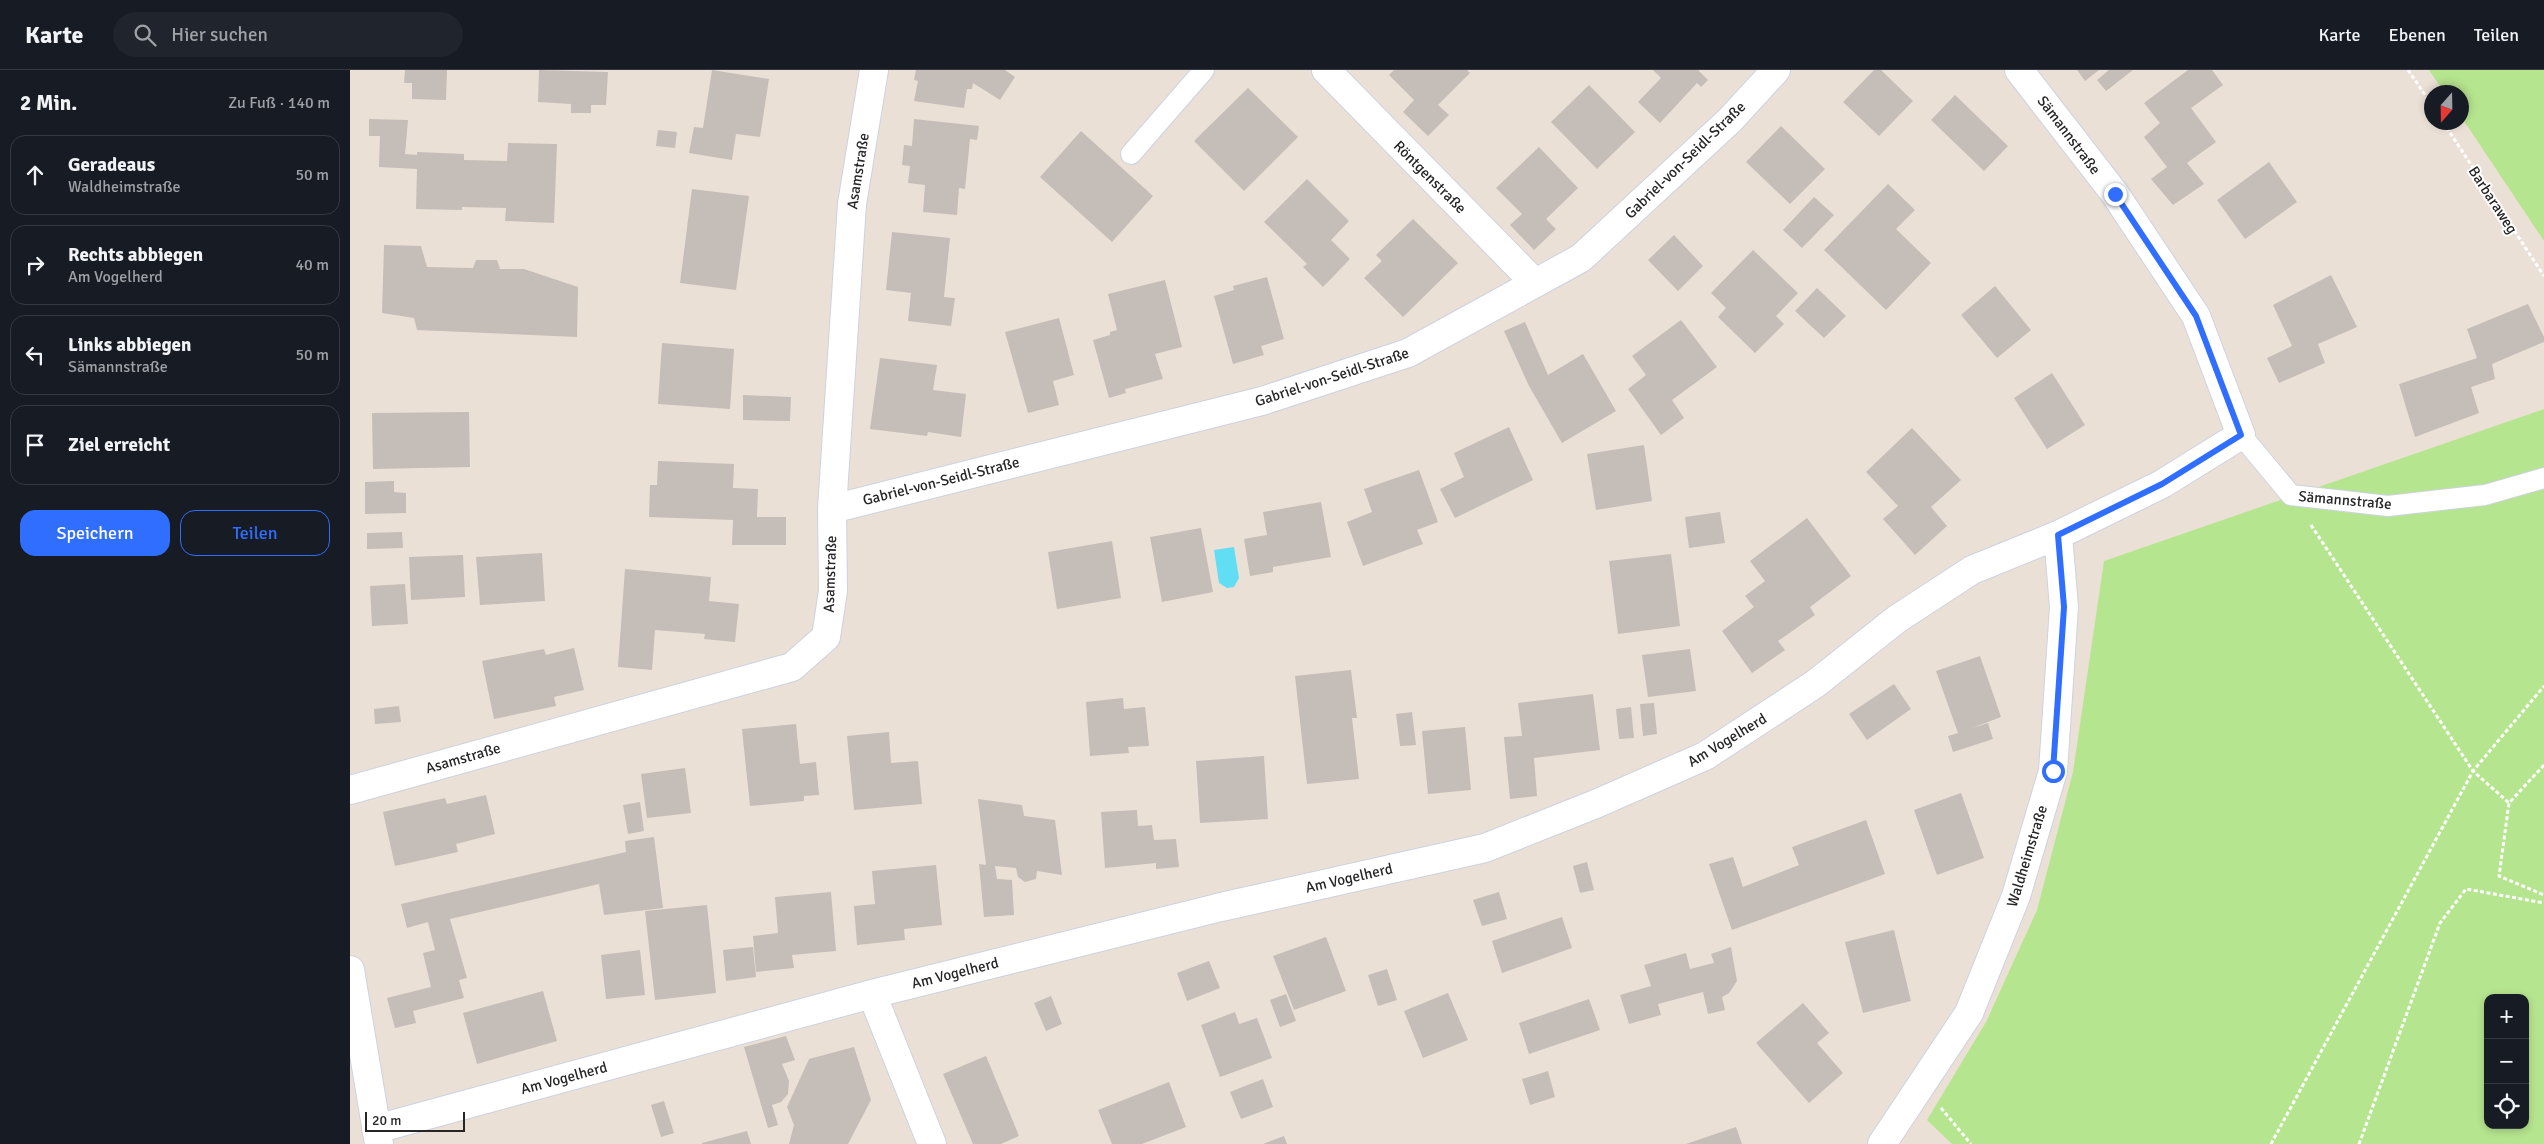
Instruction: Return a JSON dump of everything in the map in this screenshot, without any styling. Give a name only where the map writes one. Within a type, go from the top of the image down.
[{"type":"street","name":"Asamstraße","points":[[350,790],[792,667],[826,637],[833,591],[832,509],[852,204],[874,70]]},
{"type":"street","name":"Röntgenstraße","points":[[1326,70],[1535,283]]},
{"type":"street","name":"Gabriel-von-Seidl-Straße","points":[[832,509],[1262,401],[1408,353],[1581,258],[1730,120],[1776,70]]},
{"type":"street","name":"Sämannstraße","points":[[2019,70],[2115,194],[2196,316],[2241,435]]},
{"type":"street","name":"Am Vogelherd","points":[[377,1136],[872,994],[1221,907],[1494,844],[1598,803],[1706,756],[1815,684],[1897,620],[1972,570],[2058,535],[2162,484],[2241,435]]},
{"type":"street","name":"Waldheimstraße","points":[[1882,1144],[1969,1013],[2016,896],[2053,771],[2064,607],[2058,535]]},
{"type":"street","points":[[350,970],[377,1136]]},
{"type":"street","points":[[872,994],[932,1144]]},
{"type":"lane","points":[[1131,154],[1204,70]]},
{"type":"lane","name":"Sämannstraße","points":[[2241,435],[2291,495],[2388,506],[2485,495],[2544,478]]},
{"type":"path","points":[[2408,70],[2424,93]]},
{"type":"path","name":"Barbaraweg","points":[[2448,130],[2544,276]]},
{"type":"path","points":[[2291,495],[2473,771],[2510,803]]},
{"type":"path","points":[[2271,1144],[2473,771],[2544,686]]},
{"type":"path","points":[[2544,764],[2510,803],[2500,876],[2544,895]]},
{"type":"path","points":[[2360,1144],[2440,923],[2466,889],[2544,903]]},
{"type":"path","points":[[1922,1084],[1971,1144]]},
{"type":"green space","points":[[2429,70],[2544,70],[2544,241],[2469,128],[2469,85],[2439,85]]},
{"type":"green space","points":[[2544,409],[2544,1144],[1952,1144],[1927,1120],[1986,1022],[2037,910],[2073,772],[2104,561]]},
{"type":"water","points":[[1234,547],[1239,578],[1234,587],[1227,588],[1219,583],[1214,550]]},
{"type":"building","points":[[405,70],[447,70],[446,100],[412,99],[412,83],[404,83]]},
{"type":"building","points":[[539,70],[608,72],[606,105],[591,105],[591,113],[571,113],[571,104],[538,102]]},
{"type":"building","points":[[712,70],[769,79],[760,137],[736,134],[732,160],[689,153],[694,127],[703,128]]},
{"type":"building","points":[[916,70],[1005,70],[1015,77],[1000,100],[973,83],[972,89],[967,89],[964,108],[914,101],[918,81],[914,80]]},
{"type":"building","points":[[1394,70],[1467,70],[1470,73],[1438,105],[1449,115],[1428,136],[1403,112],[1414,100],[1389,75]]},
{"type":"building","points":[[1653,70],[1698,70],[1708,80],[1701,87],[1697,83],[1660,123],[1638,102],[1661,78]]},
{"type":"building","points":[[1874,70],[1881,70],[1913,101],[1879,136],[1843,102]]},
{"type":"building","points":[[2077,70],[2099,70],[2085,81]]},
{"type":"building","points":[[2109,70],[2133,70],[2106,91],[2097,80]]},
{"type":"building","points":[[2188,70],[2212,70],[2223,85],[2191,108],[2216,142],[2187,163],[2204,184],[2173,205],[2151,179],[2167,167],[2144,137],[2160,123],[2144,103]]},
{"type":"building","points":[[1589,85],[1635,132],[1597,169],[1551,122]]},
{"type":"building","points":[[1248,88],[1298,137],[1244,191],[1194,141]]},
{"type":"building","points":[[1955,95],[2008,146],[1984,171],[1931,120]]},
{"type":"building","points":[[369,119],[408,120],[405,154],[417,155],[417,152],[464,154],[464,160],[507,161],[508,143],[557,144],[554,223],[505,221],[506,208],[462,207],[462,210],[416,209],[417,169],[379,167],[380,136],[369,136]]},
{"type":"building","points":[[914,119],[979,126],[977,140],[970,139],[965,189],[959,188],[957,215],[923,212],[925,185],[908,183],[910,166],[902,165],[904,145],[912,146]]},
{"type":"building","points":[[1781,126],[1825,169],[1790,204],[1746,162]]},
{"type":"building","points":[[658,130],[677,132],[675,148],[656,146]]},
{"type":"building","points":[[1081,131],[1153,196],[1112,242],[1040,177]]},
{"type":"building","points":[[1539,147],[1578,188],[1546,219],[1556,229],[1534,250],[1510,225],[1522,214],[1496,188]]},
{"type":"building","points":[[2269,162],[2297,202],[2245,239],[2217,200]]},
{"type":"building","points":[[1307,179],[1349,221],[1331,240],[1350,259],[1323,287],[1303,267],[1307,264],[1264,222]]},
{"type":"building","points":[[1888,184],[1915,210],[1896,229],[1931,263],[1886,310],[1824,250]]},
{"type":"building","points":[[692,189],[749,196],[736,290],[680,283]]},
{"type":"building","points":[[1814,197],[1834,215],[1802,248],[1783,230]]},
{"type":"building","points":[[1413,219],[1458,263],[1403,317],[1364,278],[1382,261],[1376,255]]},
{"type":"building","points":[[892,232],[950,238],[944,297],[955,298],[951,326],[908,321],[911,293],[886,290]]},
{"type":"building","points":[[1674,235],[1703,266],[1678,291],[1648,260]]},
{"type":"building","points":[[384,245],[421,246],[427,267],[473,268],[476,260],[497,260],[500,269],[524,269],[578,287],[577,337],[417,330],[414,318],[382,313]]},
{"type":"building","points":[[1753,250],[1798,293],[1776,316],[1784,324],[1755,353],[1718,317],[1726,308],[1711,293]]},
{"type":"building","points":[[2331,275],[2357,327],[2318,344],[2325,363],[2279,383],[2267,358],[2292,346],[2273,305]]},
{"type":"building","points":[[1267,277],[1284,339],[1261,346],[1264,355],[1233,364],[1214,296],[1234,290],[1233,286]]},
{"type":"building","points":[[1165,280],[1182,347],[1155,354],[1163,379],[1125,389],[1126,393],[1109,398],[1093,340],[1110,335],[1110,332],[1117,330],[1108,294]]},
{"type":"building","points":[[1995,286],[2031,330],[1997,358],[1961,315]]},
{"type":"building","points":[[1817,288],[1846,316],[1824,338],[1795,311]]},
{"type":"building","points":[[2528,304],[2544,337],[2544,342],[2492,364],[2495,379],[2471,387],[2479,413],[2415,437],[2399,384],[2477,358],[2467,329]]},
{"type":"building","points":[[1059,318],[1074,375],[1053,381],[1059,405],[1028,413],[1005,332]]},
{"type":"building","points":[[1681,320],[1717,367],[1672,400],[1684,418],[1661,435],[1628,389],[1646,375],[1632,356]]},
{"type":"building","points":[[1525,322],[1548,375],[1583,354],[1616,411],[1562,443],[1529,386],[1504,331]]},
{"type":"building","points":[[662,343],[734,349],[730,409],[658,404]]},
{"type":"building","points":[[880,358],[937,365],[933,390],[966,394],[961,437],[928,432],[927,436],[870,429]]},
{"type":"building","points":[[2052,373],[2085,425],[2047,449],[2014,398]]},
{"type":"building","points":[[743,395],[791,397],[790,421],[743,420]]},
{"type":"building","points":[[469,412],[470,467],[373,469],[372,413]]},
{"type":"building","points":[[1509,427],[1533,480],[1455,518],[1440,489],[1464,477],[1454,453]]},
{"type":"building","points":[[1912,428],[1961,480],[1931,507],[1947,526],[1915,555],[1883,519],[1898,506],[1866,472]]},
{"type":"building","points":[[1644,445],[1652,501],[1596,510],[1587,454]]},
{"type":"building","points":[[658,461],[734,464],[733,488],[758,489],[757,517],[786,517],[786,545],[732,545],[733,520],[649,517],[650,485],[657,485]]},
{"type":"building","points":[[1419,470],[1438,522],[1417,530],[1423,544],[1363,566],[1347,522],[1372,512],[1364,489]]},
{"type":"building","points":[[394,481],[394,492],[406,493],[406,513],[365,514],[365,482]]},
{"type":"building","points":[[1321,502],[1331,557],[1273,567],[1273,572],[1250,576],[1244,539],[1267,535],[1263,512]]},
{"type":"building","points":[[1720,512],[1725,543],[1689,548],[1685,517]]},
{"type":"building","points":[[1807,518],[1851,576],[1810,607],[1815,615],[1778,641],[1785,650],[1752,673],[1722,631],[1754,607],[1745,596],[1765,581],[1750,561]]},
{"type":"building","points":[[1201,528],[1213,592],[1162,602],[1150,537]]},
{"type":"building","points":[[402,532],[403,548],[367,549],[367,533]]},
{"type":"building","points":[[1112,541],[1121,598],[1057,609],[1048,552]]},
{"type":"building","points":[[542,553],[545,601],[480,605],[476,557]]},
{"type":"building","points":[[1671,554],[1680,626],[1618,634],[1609,561]]},
{"type":"building","points":[[463,555],[465,597],[411,600],[409,557]]},
{"type":"building","points":[[625,569],[711,577],[709,601],[739,604],[735,642],[704,639],[705,634],[655,630],[652,670],[618,667]]},
{"type":"building","points":[[405,584],[408,624],[372,626],[370,586]]},
{"type":"building","points":[[574,648],[584,690],[554,697],[556,706],[494,719],[482,661],[544,649],[546,655]]},
{"type":"building","points":[[1690,649],[1696,691],[1648,697],[1642,655]]},
{"type":"building","points":[[1980,656],[2001,717],[1972,728],[1988,723],[1993,739],[1953,752],[1948,736],[1958,733],[1936,671]]},
{"type":"building","points":[[1351,670],[1357,718],[1352,718],[1359,779],[1307,784],[1295,676]]},
{"type":"building","points":[[1894,684],[1911,709],[1867,740],[1849,714]]},
{"type":"building","points":[[1593,694],[1600,750],[1534,758],[1537,796],[1510,799],[1504,737],[1522,736],[1518,703]]},
{"type":"building","points":[[1123,698],[1124,709],[1145,707],[1149,746],[1128,747],[1129,753],[1090,756],[1086,702]]},
{"type":"building","points":[[1654,703],[1657,734],[1643,736],[1640,704]]},
{"type":"building","points":[[399,706],[401,722],[375,724],[374,709]]},
{"type":"building","points":[[1631,707],[1634,738],[1619,739],[1616,709]]},
{"type":"building","points":[[1412,712],[1416,745],[1400,746],[1396,714]]},
{"type":"building","points":[[796,724],[800,764],[816,762],[819,795],[804,796],[804,801],[750,806],[742,729]]},
{"type":"building","points":[[1465,727],[1471,790],[1428,794],[1422,731]]},
{"type":"building","points":[[889,732],[891,763],[918,761],[922,804],[854,810],[847,736]]},
{"type":"building","points":[[1264,756],[1268,819],[1200,823],[1196,761]]},
{"type":"building","points":[[685,768],[691,813],[647,818],[641,774]]},
{"type":"building","points":[[1961,793],[1984,858],[1937,875],[1914,810]]},
{"type":"building","points":[[486,795],[495,834],[456,844],[458,852],[395,866],[383,812],[445,798],[447,804]]},
{"type":"building","points":[[978,799],[1022,805],[1024,816],[1055,820],[1062,875],[1037,871],[1036,879],[1025,882],[1018,877],[1016,868],[995,866],[997,879],[1012,880],[1014,915],[984,917],[979,864],[986,865]]},
{"type":"building","points":[[640,802],[644,831],[628,834],[623,805]]},
{"type":"building","points":[[1137,810],[1138,826],[1152,825],[1154,840],[1176,839],[1179,867],[1156,869],[1156,863],[1105,868],[1101,812]]},
{"type":"building","points":[[1866,820],[1885,874],[1732,930],[1709,864],[1733,857],[1743,887],[1799,865],[1792,847]]},
{"type":"building","points":[[654,837],[663,908],[604,915],[599,884],[450,919],[467,978],[459,980],[464,998],[413,1011],[416,1023],[395,1028],[387,998],[431,987],[423,953],[435,950],[428,922],[407,928],[401,904],[626,852],[625,841]]},
{"type":"building","points":[[1587,862],[1594,890],[1580,893],[1573,866]]},
{"type":"building","points":[[936,865],[942,925],[904,929],[905,940],[857,945],[854,906],[875,904],[872,871]]},
{"type":"building","points":[[831,892],[836,951],[792,955],[794,968],[756,972],[753,936],[778,933],[775,897]]},
{"type":"building","points":[[1499,892],[1507,919],[1482,926],[1473,900]]},
{"type":"building","points":[[707,905],[716,993],[655,1000],[645,911]]},
{"type":"building","points":[[1562,917],[1572,948],[1502,973],[1492,941]]},
{"type":"building","points":[[1894,930],[1911,1001],[1863,1013],[1845,942]]},
{"type":"building","points":[[1326,937],[1346,991],[1294,1010],[1273,956]]},
{"type":"building","points":[[753,947],[756,977],[726,981],[723,950]]},
{"type":"building","points":[[1731,947],[1737,981],[1729,993],[1722,997],[1725,1010],[1708,1014],[1703,992],[1658,1004],[1661,1015],[1629,1024],[1620,995],[1651,986],[1644,965],[1686,953],[1690,969],[1714,963],[1711,954]]},
{"type":"building","points":[[640,950],[645,995],[606,999],[601,955]]},
{"type":"building","points":[[1209,961],[1220,988],[1187,1001],[1177,973]]},
{"type":"building","points":[[1387,969],[1397,1000],[1378,1006],[1368,975]]},
{"type":"building","points":[[543,991],[557,1041],[477,1064],[463,1013]]},
{"type":"building","points":[[1448,993],[1468,1040],[1423,1058],[1404,1011]]},
{"type":"building","points":[[1286,994],[1296,1021],[1280,1027],[1270,1000]]},
{"type":"building","points":[[1051,996],[1062,1024],[1046,1031],[1034,1003]]},
{"type":"building","points":[[1589,999],[1600,1030],[1529,1054],[1519,1023]]},
{"type":"building","points":[[1803,1003],[1829,1033],[1817,1043],[1843,1073],[1809,1103],[1756,1043]]},
{"type":"building","points":[[1235,1012],[1239,1024],[1257,1018],[1272,1058],[1220,1077],[1201,1025]]},
{"type":"building","points":[[786,1036],[795,1060],[782,1064],[789,1081],[788,1094],[781,1102],[772,1105],[778,1125],[768,1128],[744,1047]]},
{"type":"building","points":[[854,1047],[871,1100],[848,1144],[789,1144],[794,1125],[787,1107],[809,1059]]},
{"type":"building","points":[[986,1056],[1019,1136],[1001,1144],[973,1144],[943,1074]]},
{"type":"building","points":[[1548,1071],[1555,1097],[1530,1105],[1522,1079]]},
{"type":"building","points":[[1263,1079],[1273,1107],[1241,1119],[1230,1092]]},
{"type":"building","points":[[1169,1082],[1186,1127],[1142,1144],[1112,1144],[1098,1110]]},
{"type":"building","points":[[664,1101],[674,1133],[661,1137],[651,1105]]},
{"type":"building","points":[[1736,1127],[1742,1144],[1686,1144]]},
{"type":"building","points":[[747,1131],[751,1144],[702,1144],[702,1143]]},
{"type":"building","points":[[1284,1136],[1287,1144],[1263,1144]]},
{"type":"route","points":[[2053,771],[2064,607],[2058,535],[2162,484],[2241,435],[2196,316],[2115,194]]}]
